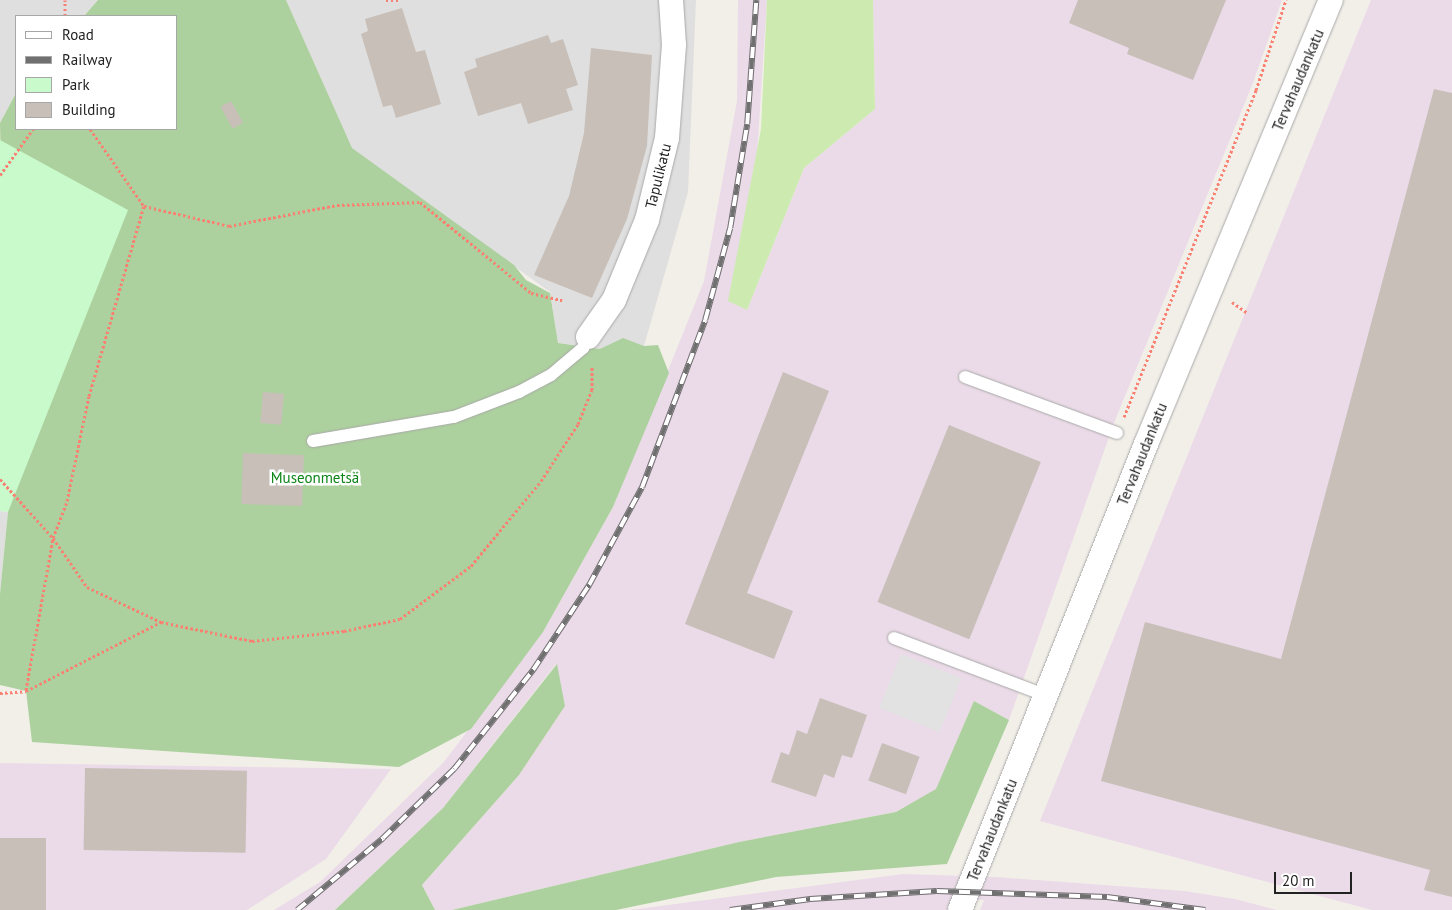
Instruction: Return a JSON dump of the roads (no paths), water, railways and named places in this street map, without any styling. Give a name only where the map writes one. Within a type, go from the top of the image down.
[{"type":"street","name":"Tapulikatu","points":[[586,342],[614,300],[647,220],[667,138],[674,46],[671,0]]},
{"type":"street","name":"Tervahaudankatu","points":[[960,910],[1146,444],[1332,0]]},
{"type":"lane","points":[[312,441],[454,417],[519,392],[552,376],[586,342]]},
{"type":"lane","points":[[965,377],[1117,434]]},
{"type":"lane","points":[[894,638],[1046,695]]},
{"type":"railway","points":[[297,910],[383,838],[454,769],[533,670],[589,585],[642,487],[705,320],[730,228],[747,124],[756,0]]},
{"type":"railway","points":[[730,910],[810,899],[937,891],[1107,897],[1205,910]]},
{"type":"park label","name":"Museonmetsä","points":[[315,478]]}]
